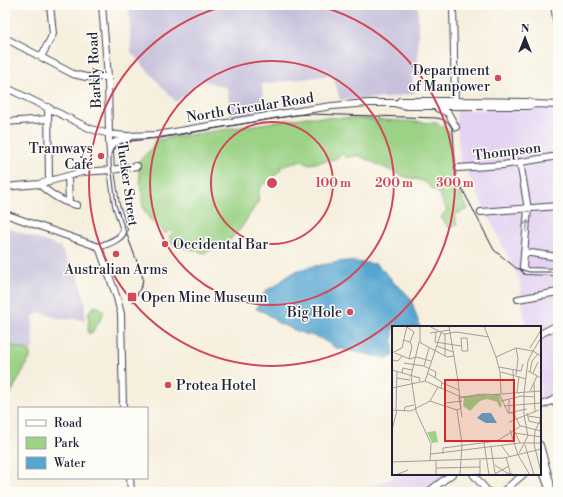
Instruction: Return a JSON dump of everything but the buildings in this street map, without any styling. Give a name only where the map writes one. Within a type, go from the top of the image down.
[{"type":"street","points":[[41,57],[53,34],[50,5]]},
{"type":"street","name":"Barkly Road","points":[[102,5],[108,77],[109,134]]},
{"type":"street","points":[[453,5],[455,103],[528,102],[535,104],[558,105]]},
{"type":"street","points":[[554,5],[558,31]]},
{"type":"street","points":[[5,38],[80,76],[108,77]]},
{"type":"street","name":"North Circular Road","points":[[5,87],[86,127],[109,134],[126,136],[147,136],[332,106],[375,102],[394,103],[407,106],[431,106],[455,103]]},
{"type":"street","name":"North Circular Road","points":[[394,103],[402,101],[455,103]]},
{"type":"street","points":[[431,106],[446,112],[451,117],[456,127]]},
{"type":"street","points":[[48,107],[49,182]]},
{"type":"street","points":[[5,122],[48,119]]},
{"type":"street","name":"Tucker Street","points":[[99,247],[118,238],[124,230],[116,205],[111,170],[109,134]]},
{"type":"street","points":[[110,150],[115,142],[119,140],[147,136]]},
{"type":"street","name":"Thompson","points":[[458,168],[520,162],[558,156]]},
{"type":"street","points":[[520,162],[528,208],[523,267],[526,271],[558,272]]},
{"type":"street","points":[[5,187],[39,184],[89,171],[111,170],[137,166]]},
{"type":"street","points":[[68,176],[69,203]]},
{"type":"street","points":[[39,184],[69,203],[77,205]]},
{"type":"street","points":[[481,212],[558,206]]},
{"type":"street","points":[[5,214],[99,247],[118,298],[120,309],[123,407]]},
{"type":"street","points":[[524,252],[558,257]]},
{"type":"street","points":[[518,299],[558,292]]},
{"type":"street","points":[[541,334],[558,325]]},
{"type":"street","points":[[541,406],[556,399],[558,408]]},
{"type":"street","points":[[541,456],[542,467]]},
{"type":"street","points":[[428,492],[451,475]]},
{"type":"street","points":[[474,475],[488,492]]},
{"type":"street","points":[[502,492],[523,475]]},
{"type":"street","points":[[130,479],[131,492]]},
{"type":"shaded area","points":[[129,5],[418,5],[418,72],[412,74],[415,93],[388,98],[340,100],[333,75],[262,84],[264,112],[231,117],[227,88],[202,80],[176,102],[131,52]]},
{"type":"shaded area","points":[[536,108],[558,108],[558,394],[541,402],[541,326],[526,326],[519,279],[466,170],[460,165],[456,110],[529,110]]},
{"type":"shaded area","points":[[5,227],[60,247],[78,275],[85,301],[85,320],[58,318],[39,312],[33,316],[33,348],[30,351],[5,344]]},
{"type":"shaded area","points":[[399,475],[446,475],[430,487],[414,492],[369,492],[366,489]]},
{"type":"green space","points":[[307,117],[436,123],[445,127],[449,132],[451,175],[449,178],[450,181],[454,182],[468,209],[454,215],[457,225],[449,228],[441,217],[447,210],[438,192],[432,189],[424,181],[405,177],[357,155],[345,157],[343,153],[335,159],[310,164],[298,160],[296,163],[281,166],[281,169],[269,182],[263,184],[259,190],[258,202],[241,228],[227,243],[204,253],[168,243],[171,240],[169,236],[173,233],[170,230],[165,234],[151,221],[143,208],[138,162],[150,150],[156,140]]},
{"type":"green space","points":[[94,306],[100,308],[103,311],[103,314],[92,333],[88,333],[89,311]]},
{"type":"green space","points":[[5,344],[30,351],[30,358],[7,400],[5,400]]},
{"type":"water","points":[[345,261],[376,264],[411,299],[420,326],[392,326],[392,357],[385,358],[336,348],[320,338],[299,332],[278,323],[266,313],[256,309],[266,290],[274,287],[298,270]]},
{"type":"tram line","points":[[133,302],[142,285],[143,278],[116,205],[111,164],[111,154],[114,147],[124,142],[310,114],[437,118],[445,121],[451,126],[453,132],[456,177],[494,250],[516,268],[529,272],[558,272]]},
{"type":"place","name":"Department of Manpower","points":[[498,78]]},
{"type":"place","name":"Tramways Café","points":[[101,156]]},
{"type":"place","name":"Occidental Bar","points":[[165,244]]},
{"type":"place","name":"Australian Arms","points":[[116,254]]},
{"type":"place","name":"Open Mine Museum","points":[[132,297]]},
{"type":"place","name":"Big Hole","points":[[350,312]]},
{"type":"place","name":"Protea Hotel","points":[[168,385]]}]
